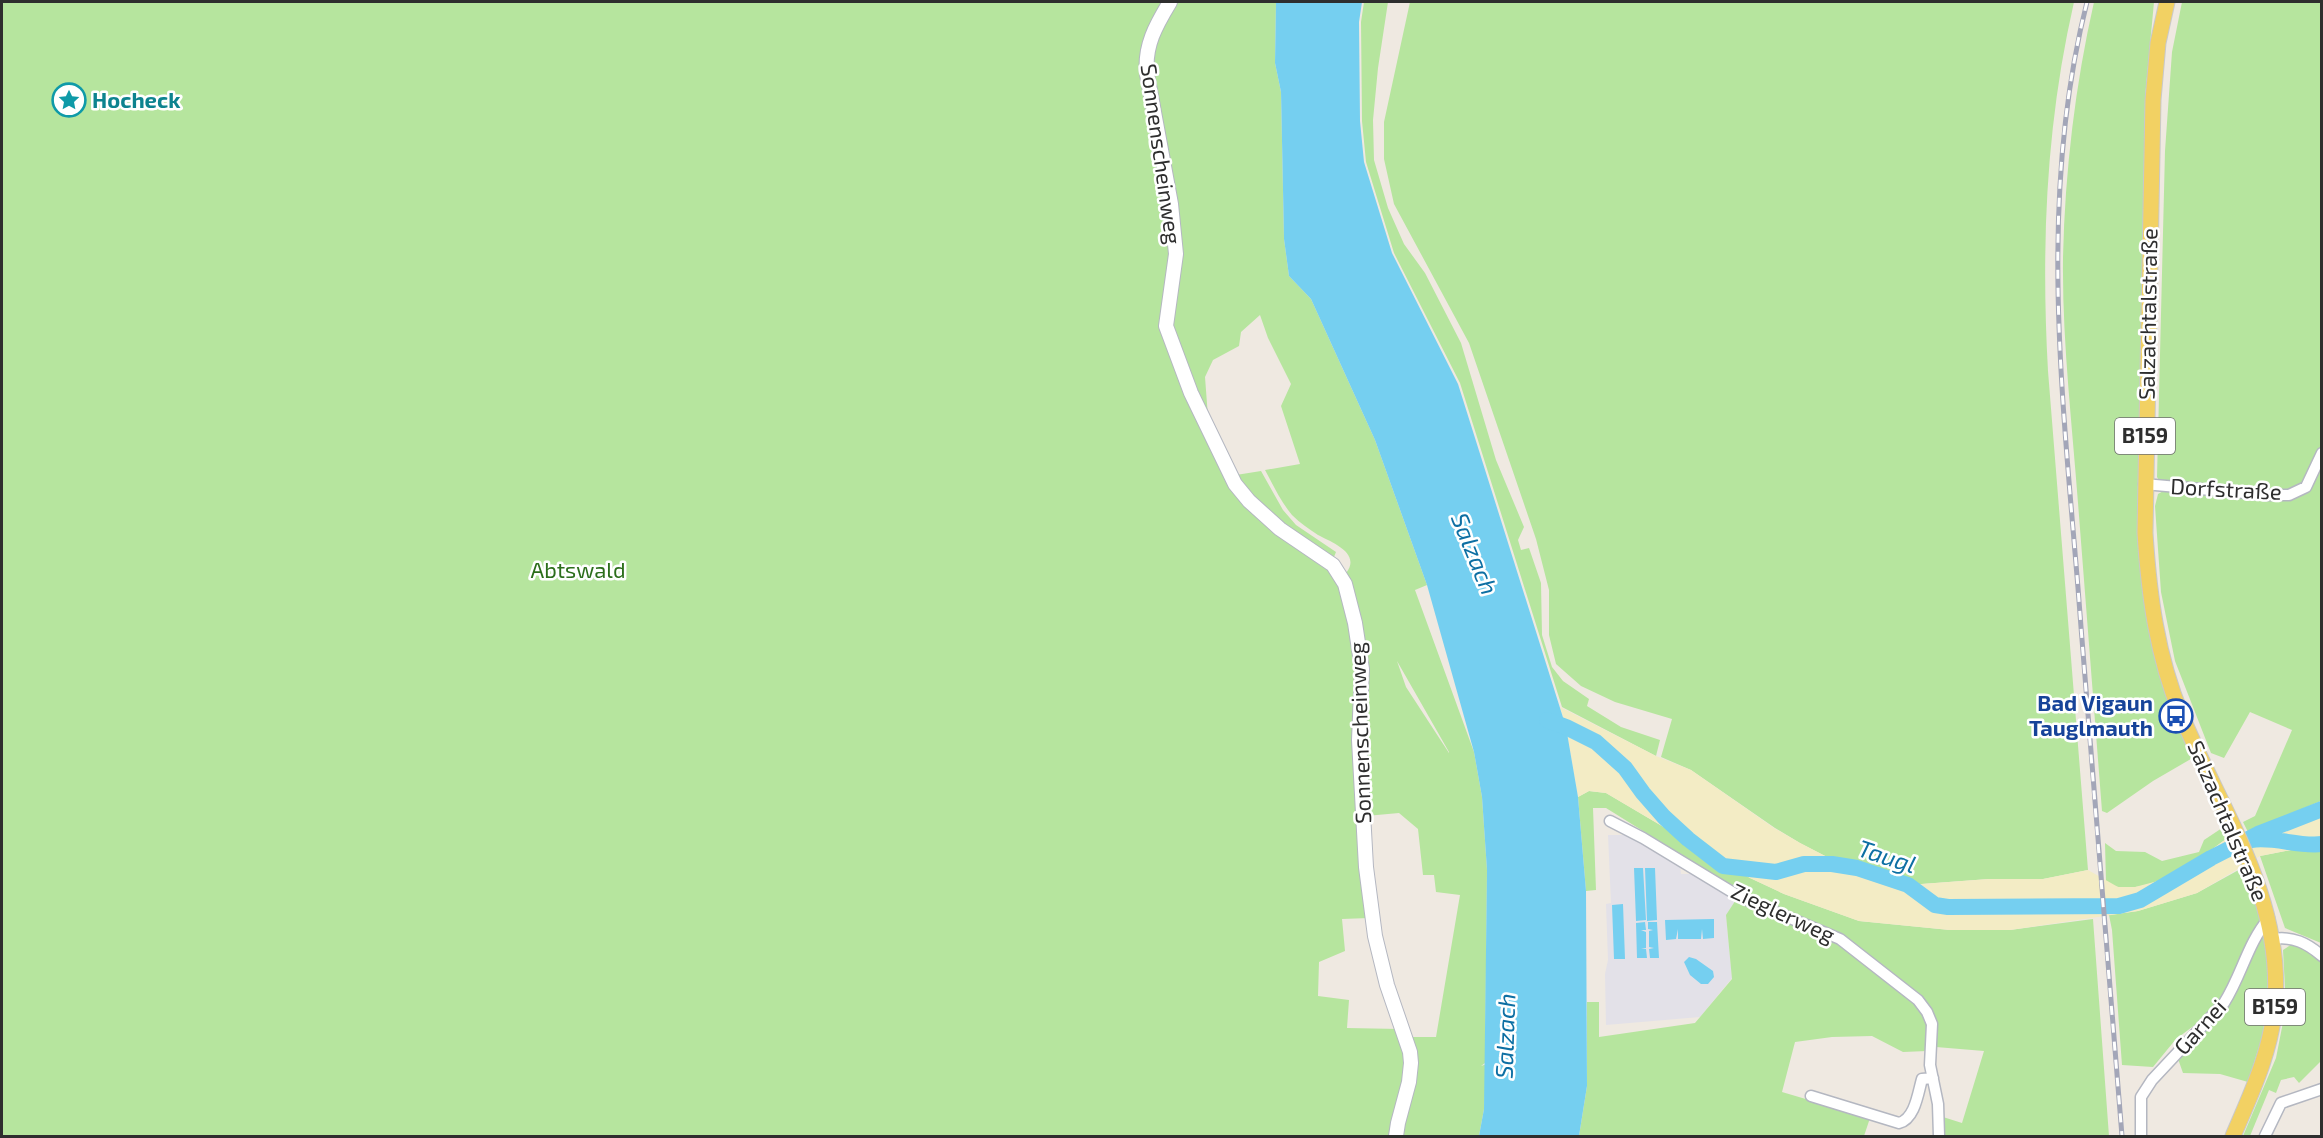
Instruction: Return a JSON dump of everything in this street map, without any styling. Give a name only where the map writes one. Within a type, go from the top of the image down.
[{"type":"main road","name":"Salzachtalstraße","points":[[2167,2],[2158,43],[2154,90],[2144,484],[2148,577],[2158,638],[2181,715],[2254,873],[2269,918],[2273,939],[2276,986],[2273,1023],[2259,1071],[2233,1137]]},
{"type":"street","name":"Sonnenscheinweg","points":[[1170,2],[1154,30],[1146,57],[1147,74],[1171,204],[1176,254],[1166,326],[1191,393],[1235,484],[1249,501],[1280,529],[1333,565],[1342,579],[1350,600],[1362,669],[1359,740],[1364,851],[1369,890],[1379,951],[1410,1052],[1411,1063],[1409,1082],[1396,1137]]},
{"type":"street","name":"Dorfstraße","points":[[2144,484],[2289,495],[2306,487],[2322,453]]},
{"type":"street","name":"Zieglerweg","points":[[1610,821],[1643,838],[1742,898],[1840,939],[1918,1000],[1928,1012],[1932,1024],[1930,1065],[1938,1104],[1939,1137]]},
{"type":"street","name":"Garnei","points":[[2141,1137],[2141,1097],[2152,1080],[2224,1003],[2232,991],[2251,943],[2269,918]]},
{"type":"street","points":[[2273,939],[2284,937],[2299,940],[2322,956]]},
{"type":"street","points":[[1811,1096],[1899,1123],[1905,1122],[1911,1115],[1922,1079],[1933,1078]]},
{"type":"street","points":[[2265,1137],[2281,1103],[2322,1089]]},
{"type":"shaded area","points":[[1608,835],[1631,835],[1680,863],[1681,874],[1695,874],[1737,899],[1726,915],[1732,978],[1700,1017],[1606,1025],[1605,974],[1608,960],[1606,904],[1611,903]]},
{"type":"green space","name":"Abtswald","points":[[2,2],[1166,2],[1145,36],[1143,58],[1149,58],[1154,36],[1174,2],[1276,2],[1275,63],[1281,92],[1284,239],[1289,276],[1311,299],[1375,440],[1427,585],[1415,590],[1474,752],[1482,797],[1487,870],[1485,1063],[1481,1066],[1487,1064],[1484,1109],[1479,1136],[1399,1136],[1412,1076],[1408,1037],[1436,1037],[1460,895],[1436,892],[1434,875],[1423,875],[1418,829],[1399,813],[1366,816],[1362,734],[1365,678],[1358,622],[1346,573],[1350,560],[1343,549],[1315,533],[1292,515],[1265,470],[1300,464],[1281,406],[1291,384],[1268,338],[1260,315],[1241,332],[1239,346],[1213,360],[1205,377],[1208,417],[1236,475],[1261,471],[1283,510],[1296,525],[1336,552],[1334,557],[1311,548],[1288,532],[1248,496],[1243,500],[1270,525],[1322,559],[1334,573],[1344,597],[1357,657],[1356,740],[1363,871],[1369,918],[1342,919],[1345,951],[1319,962],[1318,996],[1349,1000],[1347,1028],[1400,1029],[1407,1069],[1394,1136],[2,1136]],"holes":[[[1397,661],[1449,752],[1406,687]]]},
{"type":"green space","points":[[1364,2],[1388,2],[1373,120],[1374,160],[1388,208],[1404,244],[1425,273],[1461,343],[1496,460],[1524,527],[1518,540],[1521,550],[1529,548],[1541,583],[1542,635],[1552,667],[1563,681],[1589,699],[1587,706],[1621,727],[1660,740],[1656,756],[1562,707],[1460,383],[1394,253],[1366,162],[1362,121],[1361,22]]},
{"type":"green space","points":[[1410,2],[2074,2],[2057,94],[2052,139],[2045,278],[2048,371],[2088,870],[2043,879],[1989,879],[1908,885],[1829,858],[1775,828],[1691,770],[1661,757],[1672,719],[1615,702],[1581,686],[1556,664],[1549,635],[1549,590],[1536,539],[1469,343],[1394,204],[1384,159],[1384,122]]},
{"type":"green space","points":[[2094,2],[2154,2],[2145,98],[2141,567],[2196,756],[2153,781],[2107,813],[2102,811],[2068,381],[2063,289],[2064,225],[2072,129],[2081,65]]},
{"type":"green space","points":[[2182,2],[2321,2],[2321,801],[2248,832],[2243,822],[2255,816],[2292,730],[2250,712],[2224,758],[2211,753],[2175,661],[2161,592],[2155,506],[2158,494],[2165,490],[2157,477],[2165,151],[2172,52]]},
{"type":"green space","points":[[1589,791],[1606,793],[1750,878],[1784,894],[1859,921],[1950,930],[2010,930],[2093,919],[2109,1136],[1943,1136],[1943,1117],[1962,1123],[1984,1051],[1936,1047],[1937,1025],[1930,1028],[1927,1051],[1903,1052],[1872,1036],[1832,1037],[1795,1042],[1782,1092],[1870,1118],[1864,1136],[1579,1136],[1587,1086],[1587,1002],[1599,1002],[1599,1037],[1695,1023],[1732,979],[1726,915],[1741,892],[1606,808],[1593,808],[1596,890],[1586,891],[1578,797]]},
{"type":"green space","points":[[2225,826],[2230,836],[2193,863],[2163,879],[2133,887],[2117,887],[2106,882],[2105,843],[2116,851],[2145,852],[2162,861],[2199,852],[2204,840]]},
{"type":"green space","points":[[2321,844],[2321,943],[2285,928],[2260,856]]},
{"type":"green space","points":[[2244,867],[2262,919],[2250,936],[2225,996],[2207,1016],[2176,1039],[2153,1067],[2122,1065],[2109,915],[2138,911],[2197,893]]},
{"type":"green space","points":[[2266,932],[2269,974],[2263,1034],[2248,1082],[2220,1074],[2183,1073],[2177,1056],[2211,1020],[2259,938]]},
{"type":"green space","points":[[2292,944],[2306,948],[2321,963],[2321,1061],[2299,1083],[2294,1077],[2281,1080],[2276,1093],[2269,1090],[2250,1136],[2243,1136],[2276,1058],[2286,1007],[2283,950]]},
{"type":"sand","points":[[1560,707],[1656,756],[1691,770],[1774,828],[1829,858],[1908,885],[1989,879],[2043,879],[2088,870],[2118,887],[2135,887],[2158,881],[2199,859],[2230,836],[2248,832],[2321,801],[2321,844],[2260,856],[2197,893],[2138,911],[2010,930],[1950,930],[1859,921],[1784,894],[1750,878],[1606,793],[1589,791],[1578,797],[1566,727]]},
{"type":"water","name":"Salzach","points":[[1276,2],[1362,2],[1359,22],[1360,121],[1364,162],[1392,253],[1458,384],[1566,727],[1578,797],[1586,891],[1587,1086],[1579,1136],[1479,1136],[1484,1109],[1487,870],[1482,797],[1474,752],[1427,585],[1375,440],[1311,299],[1289,276],[1284,239],[1281,92],[1275,63]]},
{"type":"water","points":[[1634,868],[1643,868],[1646,920],[1636,921]]},
{"type":"water","points":[[1645,868],[1655,868],[1657,920],[1647,921]]},
{"type":"water","points":[[1623,904],[1625,959],[1614,959],[1612,905]]},
{"type":"water","points":[[1714,919],[1714,938],[1703,939],[1702,929],[1701,939],[1678,939],[1678,929],[1676,939],[1666,940],[1665,920]]},
{"type":"water","points":[[1645,922],[1646,930],[1641,930],[1646,932],[1646,948],[1641,948],[1646,949],[1647,958],[1637,958],[1636,923]]},
{"type":"water","points":[[1648,922],[1657,922],[1659,958],[1650,958],[1649,949],[1654,948],[1649,947],[1649,931],[1653,930],[1648,929]]},
{"type":"water","points":[[1689,957],[1713,971],[1714,977],[1708,984],[1701,984],[1690,975],[1684,962]]},
{"type":"waterway","name":"Taugl","points":[[1547,720],[1596,742],[1625,768],[1664,817],[1723,866],[1776,872],[1804,864],[1832,864],[1857,868],[1908,885],[1935,905],[1948,907],[2119,906],[2140,900],[2211,858],[2258,834],[2322,809]]},
{"type":"waterway","points":[[2251,840],[2268,839],[2313,845],[2322,844]]},
{"type":"railway","points":[[2087,2],[2072,75],[2063,148],[2058,221],[2058,294],[2066,441],[2122,1136]]},
{"type":"place","name":"Hocheck","points":[[69,100]]},
{"type":"place","name":"Bad Vigaun Tauglmauth","points":[[2176,716]]}]
